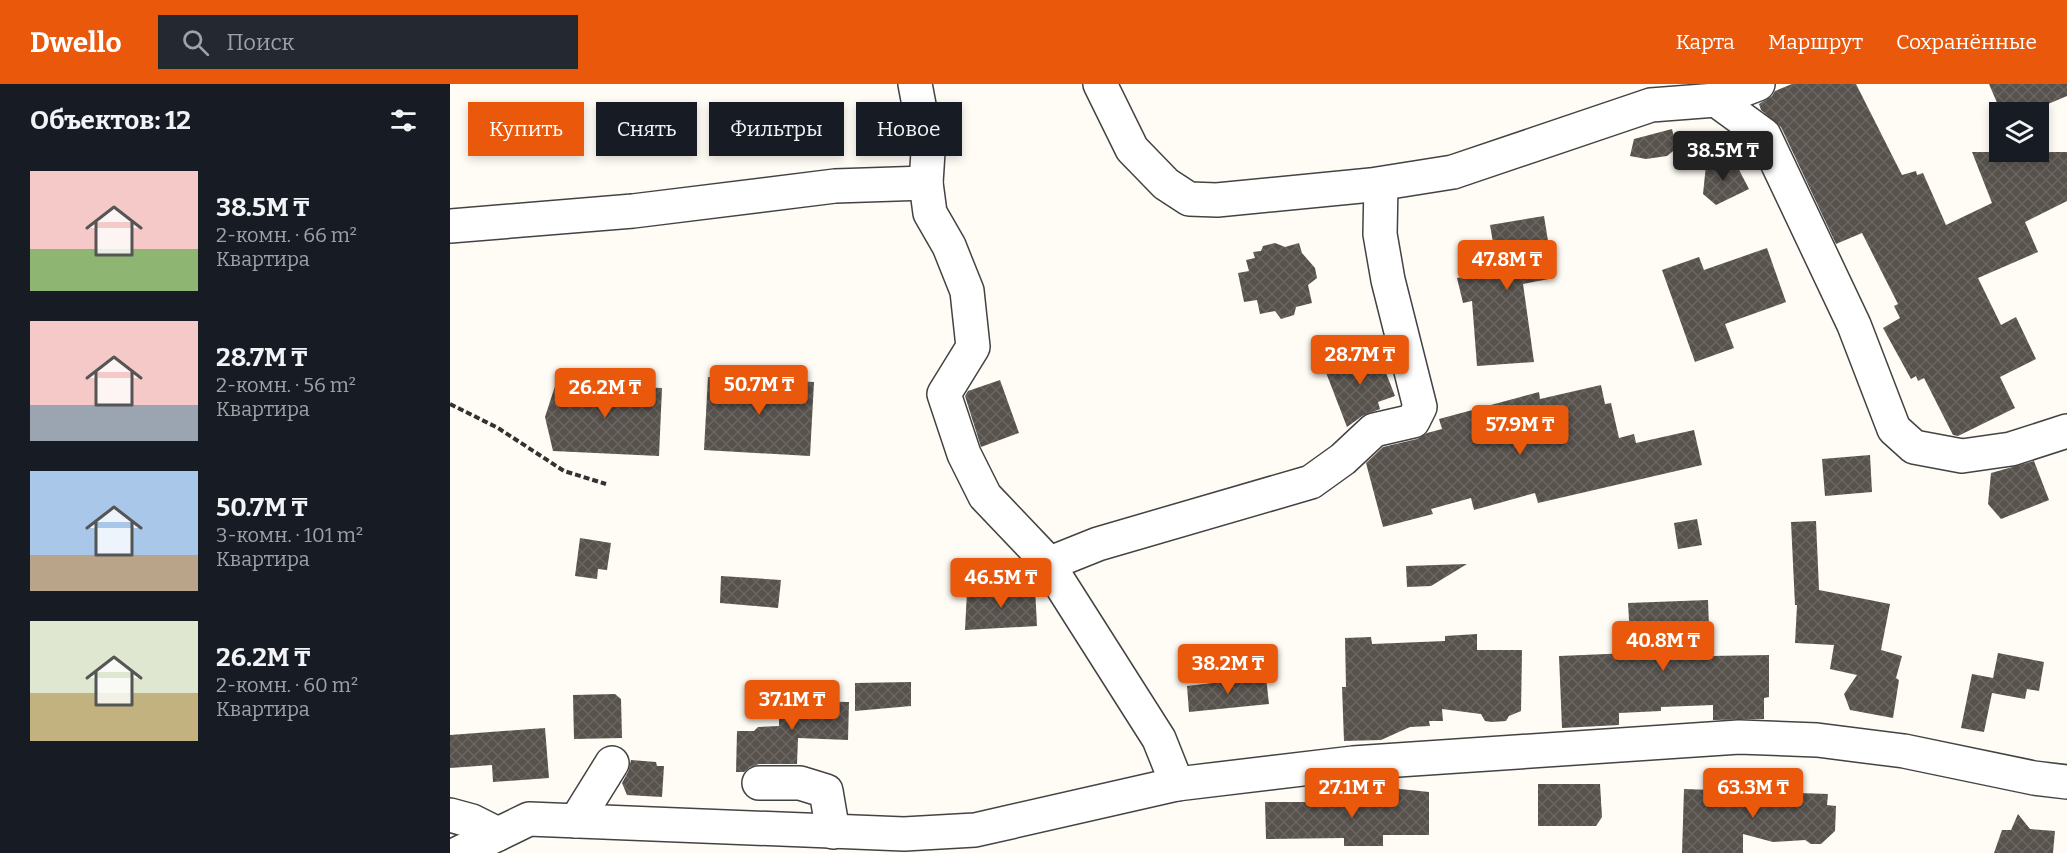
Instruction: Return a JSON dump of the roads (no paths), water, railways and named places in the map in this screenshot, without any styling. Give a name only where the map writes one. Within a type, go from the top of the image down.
[{"type":"street","points":[[915,84],[928,152],[926,183],[930,213],[949,246],[967,291],[973,347],[944,394],[964,454],[985,496],[1048,564],[1159,739],[1177,784]]},
{"type":"street","points":[[1100,84],[1132,149],[1166,184],[1189,199],[1216,200],[1381,184],[1453,172],[1651,105],[1716,100],[1758,84]]},
{"type":"street","points":[[1716,100],[1764,135],[1854,325],[1894,429],[1914,447],[1962,456],[2010,449],[2067,431]]},
{"type":"street","points":[[450,226],[633,211],[835,186],[926,183]]},
{"type":"street","points":[[1048,564],[1098,544],[1311,482],[1343,459],[1374,430],[1413,421],[1420,407],[1388,280],[1380,234],[1381,184]]},
{"type":"street","points":[[459,853],[529,819],[904,834],[975,830],[1177,784],[1353,763],[1739,737],[1817,740],[1904,751],[2034,778],[2067,782]]},
{"type":"street","points":[[576,821],[612,764]]},
{"type":"street","points":[[759,783],[800,783],[826,791],[834,832]]},
{"type":"street","points":[[450,815],[472,820],[498,834]]}]
